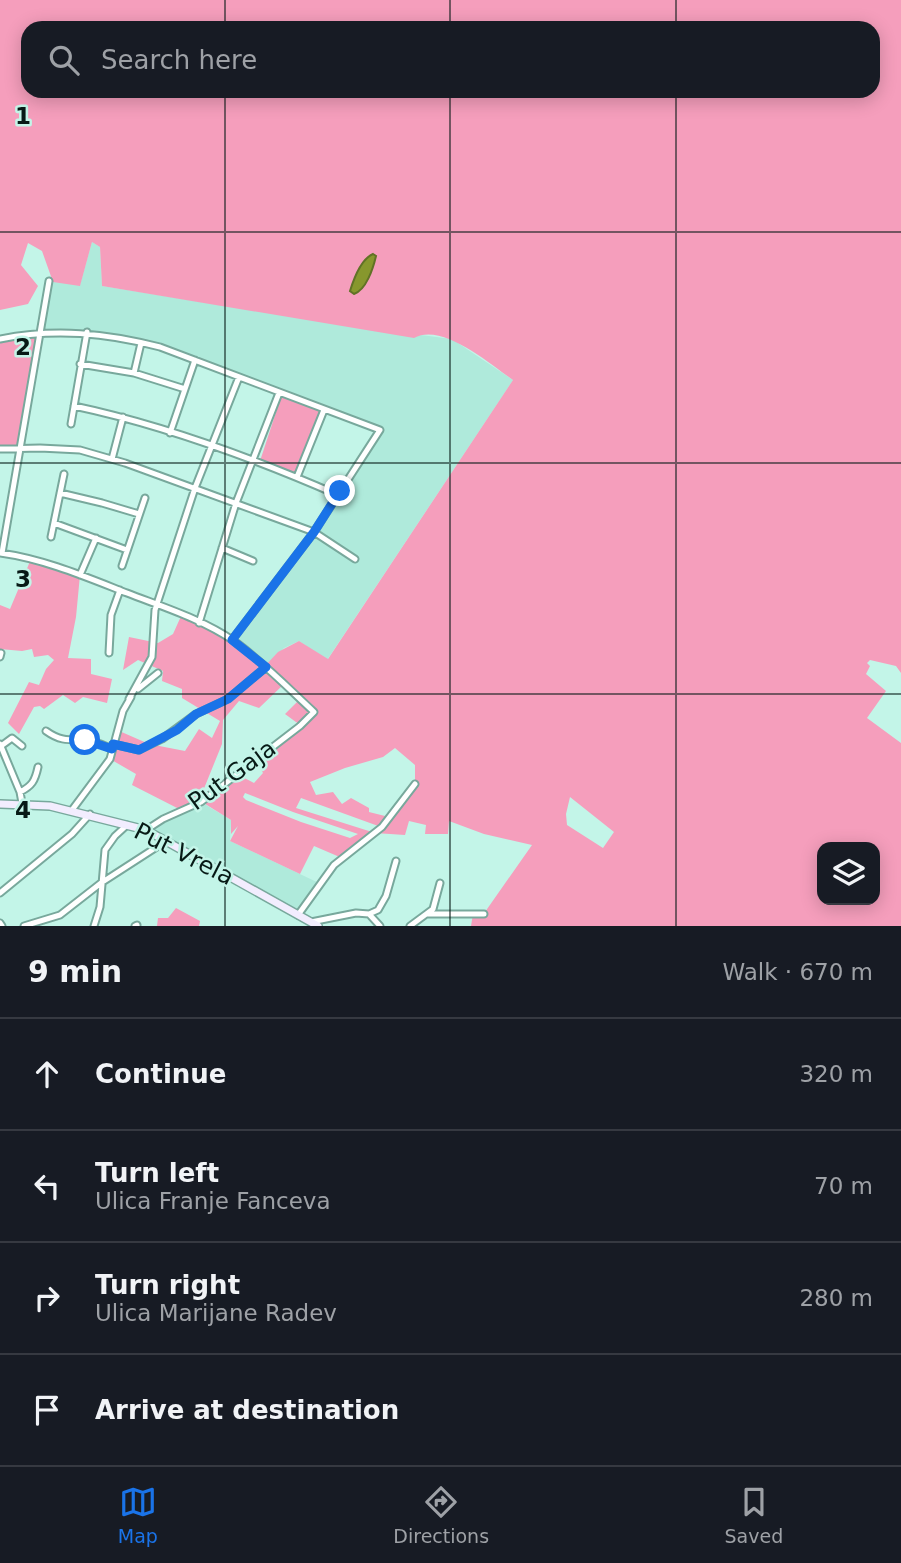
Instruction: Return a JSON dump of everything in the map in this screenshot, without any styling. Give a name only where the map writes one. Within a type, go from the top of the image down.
[{"type":"main road","name":"Put Vrela","points":[[0,804],[22,803],[72,810],[146,830],[314,924]]},
{"type":"street","points":[[46,731],[58,740],[97,742],[139,750],[162,739],[196,714],[228,699],[266,667],[232,640],[157,604],[80,575],[21,556],[1,553],[49,281]]},
{"type":"street","points":[[71,424],[87,332]]},
{"type":"street","points":[[0,339],[87,332],[141,342],[380,430],[314,532],[232,640]]},
{"type":"street","points":[[134,373],[141,342]]},
{"type":"street","points":[[170,433],[195,360]]},
{"type":"street","points":[[80,364],[134,373],[185,389]]},
{"type":"street","points":[[72,810],[105,766],[123,711],[152,657],[157,604],[195,488],[239,377]]},
{"type":"street","points":[[198,623],[236,503],[279,393]]},
{"type":"street","points":[[74,406],[123,417],[297,477],[338,495]]},
{"type":"street","points":[[297,477],[324,410]]},
{"type":"street","points":[[112,459],[123,417]]},
{"type":"street","points":[[0,449],[20,447],[80,450],[112,459],[314,532],[355,559]]},
{"type":"street","points":[[51,537],[64,474]]},
{"type":"street","points":[[60,493],[139,514]]},
{"type":"street","points":[[121,566],[145,498]]},
{"type":"street","points":[[54,523],[127,550]]},
{"type":"street","points":[[80,575],[96,538]]},
{"type":"street","points":[[222,548],[253,561]]},
{"type":"street","points":[[108,653],[111,615],[120,590]]},
{"type":"street","name":"Put Gaja","points":[[146,830],[201,802],[300,726],[314,712],[266,667]]},
{"type":"street","points":[[130,699],[141,685],[158,673]]},
{"type":"street","points":[[22,746],[12,738],[1,745],[22,803]]},
{"type":"street","points":[[20,792],[30,787],[38,767]]},
{"type":"street","points":[[298,915],[334,865],[382,827],[415,784]]},
{"type":"street","points":[[0,893],[72,834],[90,814]]},
{"type":"street","points":[[94,926],[100,907],[105,850],[127,825]]},
{"type":"street","points":[[24,926],[60,915],[101,883],[166,841]]},
{"type":"street","points":[[314,924],[356,912],[369,914],[378,910],[386,896],[396,861]]},
{"type":"street","points":[[410,926],[433,909],[440,883]]},
{"type":"street","points":[[369,914],[380,926]]},
{"type":"street","points":[[428,914],[484,914]]},
{"type":"shaded area","points":[[0,0],[901,0],[901,673],[896,666],[870,660],[866,674],[886,691],[867,718],[901,743],[901,926],[471,926],[473,914],[485,912],[532,845],[484,834],[449,821],[448,834],[425,834],[426,825],[409,821],[405,835],[375,833],[381,827],[301,798],[296,808],[372,832],[342,858],[314,846],[300,874],[230,841],[238,826],[231,834],[231,820],[202,802],[183,811],[132,785],[136,774],[110,759],[117,730],[149,744],[185,751],[199,729],[212,738],[220,721],[182,698],[182,689],[162,681],[163,671],[138,660],[123,670],[129,637],[158,643],[173,634],[182,614],[232,640],[265,666],[278,652],[299,641],[328,659],[513,380],[479,355],[452,340],[438,336],[414,338],[102,286],[100,247],[92,242],[80,286],[53,282],[42,251],[28,243],[21,265],[38,286],[28,304],[0,310]],"holes":[[[283,685],[299,700],[285,714],[300,725],[256,760],[263,773],[254,783],[237,774],[217,789],[203,791],[222,744],[223,720],[239,701],[259,708]],[[395,748],[415,765],[415,784],[389,817],[369,812],[369,808],[351,798],[342,804],[333,792],[316,795],[310,782],[383,757]],[[245,793],[358,834],[350,838],[301,822],[243,797]],[[570,797],[614,832],[603,848],[567,825],[566,814]]]},
{"type":"shaded area","points":[[92,242],[100,247],[102,286],[351,326],[452,339],[513,380],[327,660],[299,641],[284,648],[266,667],[232,640],[314,532],[380,430],[160,347],[123,338],[39,333],[49,281],[80,285]]},
{"type":"shaded area","points":[[373,254],[376,256],[368,278],[354,294],[350,291],[356,275],[365,260]]},
{"type":"shaded area","points":[[39,333],[20,448],[0,449],[0,339]]},
{"type":"shaded area","points":[[281,397],[320,411],[294,474],[260,461]]},
{"type":"shaded area","points":[[31,559],[80,575],[68,658],[91,659],[91,674],[112,679],[107,703],[83,697],[75,703],[63,695],[44,709],[40,706],[34,707],[19,734],[8,723],[29,682],[39,685],[46,669],[54,660],[48,655],[34,657],[32,649],[0,649],[0,605],[10,609]]},
{"type":"shaded area","points":[[201,802],[231,820],[230,841],[321,884],[298,915],[146,830]]},
{"type":"shaded area","points":[[176,908],[200,921],[199,926],[157,926],[158,918],[168,918]]},
{"type":"route","points":[[85,740],[112,749],[113,744],[139,750],[177,730],[196,714],[228,699],[266,667],[232,640],[314,532],[340,491]]}]
